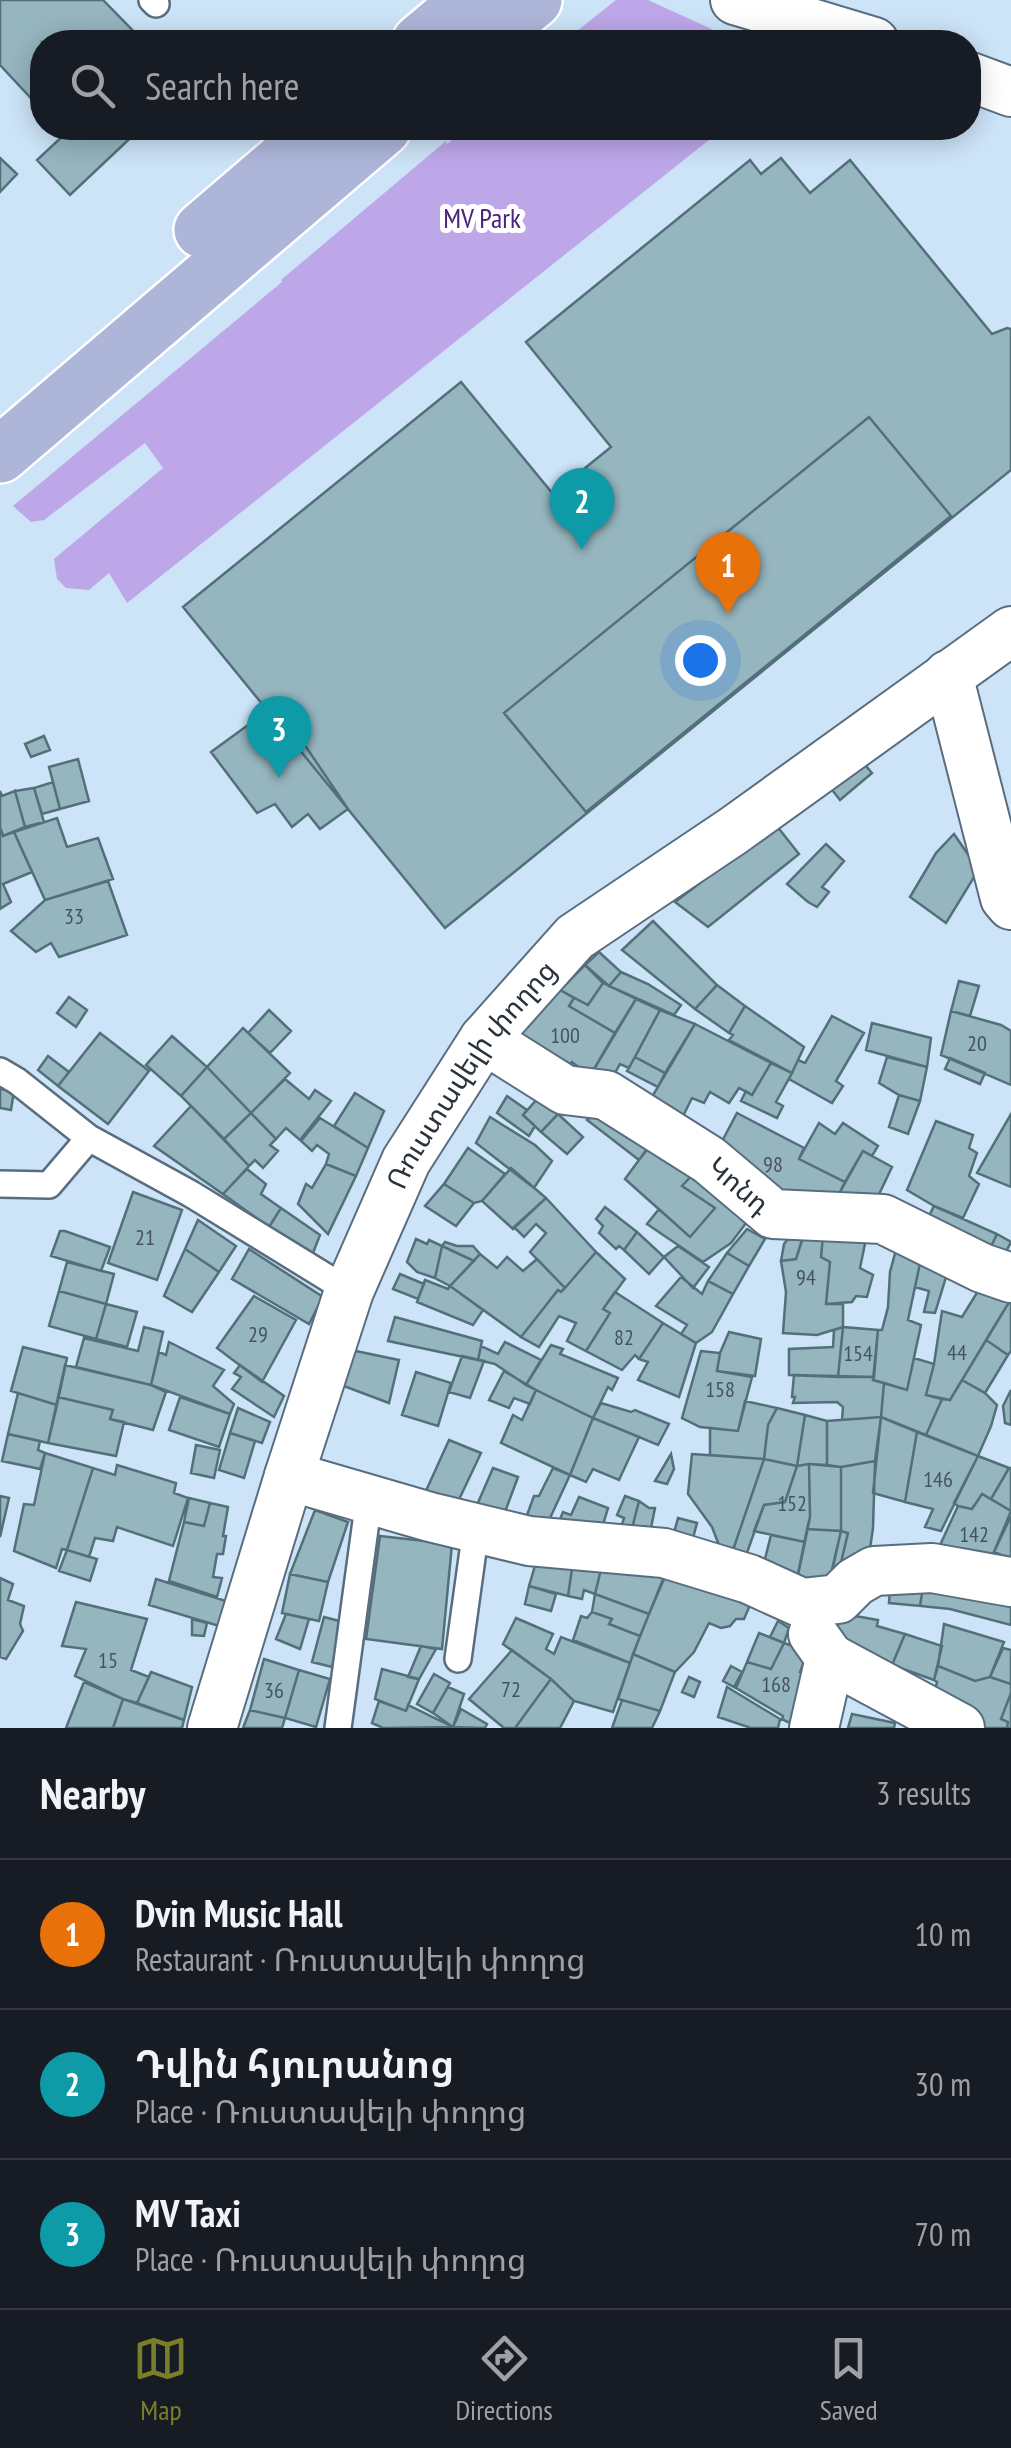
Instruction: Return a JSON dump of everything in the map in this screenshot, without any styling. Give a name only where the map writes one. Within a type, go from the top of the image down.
[{"type":"main road","points":[[458,30],[497,18]]},
{"type":"main road","points":[[0,406],[307,140]]},
{"type":"main road","points":[[0,455],[368,140]]},
{"type":"street","points":[[736,0],[797,12],[843,30]]},
{"type":"street","points":[[981,81],[1011,92]]},
{"type":"street","name":"Ռուստավելի փողոց","points":[[212,1728],[349,1291],[406,1161],[484,1039],[575,937],[733,831],[1011,631]]},
{"type":"street","points":[[948,675],[1005,898],[1011,905]]},
{"type":"street","name":"Կոնդ","points":[[484,1039],[566,1090],[606,1095],[709,1160],[774,1214],[883,1218],[982,1268],[1011,1278]]},
{"type":"street","points":[[289,1476],[529,1541],[664,1554],[749,1579],[802,1603],[838,1598],[874,1571],[932,1568],[1011,1582]]},
{"type":"street","points":[[802,1603],[808,1627],[830,1658],[960,1728]]},
{"type":"street","points":[[814,1728],[830,1658]]},
{"type":"lane","points":[[0,1071],[88,1138],[191,1194],[349,1291]]},
{"type":"lane","points":[[0,1184],[49,1185],[88,1138]]},
{"type":"lane","points":[[338,1728],[369,1499]]},
{"type":"lane","points":[[458,1659],[476,1529]]},
{"type":"green space","points":[[616,0],[648,0],[714,30],[578,30]]},
{"type":"green space","name":"MV Park","points":[[452,140],[709,140],[127,603],[109,573],[89,590],[66,588],[57,579],[54,559],[163,468],[145,443],[44,520],[31,522],[13,506],[446,141],[447,144]]},
{"type":"building","points":[[0,0],[103,0],[132,30],[30,30],[30,97],[0,65]]},
{"type":"building","points":[[59,140],[128,140],[70,195],[37,160]]},
{"type":"building","points":[[0,158],[17,174],[0,192]]},
{"type":"building","points":[[781,158],[810,193],[850,160],[992,334],[1011,329],[1011,470],[445,928],[183,607],[461,382],[553,494],[611,447],[526,342],[750,160],[761,174]]},
{"type":"building","points":[[869,417],[951,516],[586,812],[504,713]]},
{"type":"building","points":[[277,704],[348,809],[320,829],[308,814],[292,827],[275,804],[257,813],[211,752]]},
{"type":"building","points":[[44,736],[50,750],[31,757],[25,744]]},
{"type":"building","points":[[78,759],[89,801],[60,809],[49,767]]},
{"type":"building","points":[[860,759],[872,773],[840,800],[829,786]]},
{"type":"building","points":[[53,782],[60,809],[42,814],[34,788]]},
{"type":"building","points":[[34,788],[44,822],[25,827],[15,791]]},
{"type":"building","points":[[0,791],[2,796],[15,791],[25,827],[3,836],[0,827]]},
{"type":"building","points":[[57,818],[67,847],[98,838],[113,879],[45,900],[14,832]]},
{"type":"building","points":[[776,825],[799,854],[708,927],[675,902]]},
{"type":"building","points":[[0,827],[3,836],[14,832],[32,872],[3,884],[11,902],[0,909]]},
{"type":"building","points":[[954,834],[980,872],[946,923],[910,897],[936,853]]},
{"type":"building","points":[[826,844],[844,861],[822,887],[829,892],[817,907],[787,884]]},
{"type":"building","points":[[108,881],[127,935],[59,957],[51,943],[36,952],[11,931],[45,900]]},
{"type":"building","points":[[653,921],[717,985],[695,1009],[622,950]]},
{"type":"building","points":[[599,952],[621,972],[609,986],[585,965]]},
{"type":"building","points":[[585,965],[603,983],[588,1005],[560,990]]},
{"type":"building","points":[[621,972],[681,1005],[674,1015],[609,986]]},
{"type":"building","points":[[959,981],[979,986],[970,1016],[951,1011]]},
{"type":"building","points":[[603,983],[636,999],[615,1033],[569,1006],[574,998],[588,1005]]},
{"type":"building","points":[[717,985],[745,1006],[729,1033],[695,1009]]},
{"type":"building","points":[[560,990],[574,998],[569,1006],[615,1033],[590,1076],[572,1062],[565,1072],[514,1038],[545,1000]]},
{"type":"building","points":[[69,997],[87,1010],[76,1027],[57,1013]]},
{"type":"building","points":[[636,999],[660,1010],[629,1068],[620,1064],[608,1086],[590,1076]]},
{"type":"building","points":[[745,1006],[804,1047],[792,1073],[729,1040]]},
{"type":"building","points":[[269,1010],[291,1031],[270,1053],[248,1033]]},
{"type":"building","points":[[660,1010],[695,1024],[665,1073],[635,1057]]},
{"type":"building","points":[[951,1011],[1011,1031],[1011,1085],[941,1055]]},
{"type":"building","points":[[832,1016],[864,1033],[836,1081],[843,1086],[832,1103],[789,1079],[798,1060],[805,1063]]},
{"type":"building","points":[[872,1023],[931,1038],[927,1067],[866,1050]]},
{"type":"building","points":[[695,1024],[771,1063],[752,1095],[739,1088],[729,1103],[710,1092],[704,1103],[692,1098],[677,1128],[646,1107]]},
{"type":"building","points":[[243,1028],[290,1073],[251,1113],[207,1067]]},
{"type":"building","points":[[100,1033],[149,1071],[108,1124],[58,1086]]},
{"type":"building","points":[[172,1036],[207,1067],[181,1096],[146,1065]]},
{"type":"building","points":[[48,1056],[69,1072],[58,1086],[38,1070]]},
{"type":"building","points":[[635,1057],[665,1073],[658,1087],[627,1071]]},
{"type":"building","points":[[887,1057],[927,1067],[920,1101],[879,1083]]},
{"type":"building","points":[[950,1058],[985,1073],[980,1084],[945,1069]]},
{"type":"building","points":[[771,1063],[792,1073],[776,1102],[783,1106],[777,1118],[741,1101],[746,1091],[752,1095]]},
{"type":"building","points":[[207,1067],[251,1113],[224,1139],[181,1096]]},
{"type":"building","points":[[285,1079],[309,1099],[315,1090],[331,1101],[300,1140],[286,1128],[276,1139],[251,1113]]},
{"type":"building","points":[[0,1089],[14,1091],[11,1110],[0,1108]]},
{"type":"building","points":[[355,1093],[384,1111],[368,1148],[334,1126]]},
{"type":"building","points":[[899,1095],[920,1101],[908,1134],[889,1127]]},
{"type":"building","points":[[507,1096],[527,1110],[523,1115],[535,1126],[529,1136],[497,1113]]},
{"type":"building","points":[[539,1097],[558,1114],[541,1132],[523,1115]]},
{"type":"building","points":[[191,1106],[249,1166],[223,1194],[154,1146]]},
{"type":"building","points":[[597,1110],[653,1142],[639,1160],[587,1120]]},
{"type":"building","points":[[251,1113],[276,1139],[270,1145],[278,1151],[263,1168],[255,1160],[249,1166],[224,1139]]},
{"type":"building","points":[[737,1113],[804,1148],[799,1159],[845,1182],[830,1211],[732,1170],[719,1147]]},
{"type":"building","points":[[558,1114],[583,1137],[567,1154],[541,1132]]},
{"type":"building","points":[[1011,1114],[1011,1187],[977,1173]]},
{"type":"building","points":[[490,1117],[535,1145],[552,1161],[534,1188],[476,1143]]},
{"type":"building","points":[[320,1118],[368,1148],[356,1176],[326,1164],[329,1154],[317,1145],[312,1151],[301,1141]]},
{"type":"building","points":[[936,1121],[973,1135],[969,1148],[977,1153],[969,1176],[979,1184],[963,1218],[907,1190]]},
{"type":"building","points":[[819,1123],[835,1134],[843,1123],[878,1146],[872,1156],[863,1151],[845,1182],[799,1159]]},
{"type":"building","points":[[655,1138],[696,1171],[682,1186],[715,1208],[690,1237],[625,1179]]},
{"type":"building","points":[[468,1148],[505,1174],[482,1201],[474,1203],[444,1184]]},
{"type":"building","points":[[863,1151],[892,1167],[871,1211],[835,1201]]},
{"type":"building","points":[[326,1164],[356,1176],[328,1234],[298,1204],[306,1184],[312,1188]]},
{"type":"building","points":[[511,1168],[546,1198],[513,1229],[482,1201]]},
{"type":"building","points":[[247,1169],[266,1184],[261,1194],[281,1208],[269,1227],[223,1194]]},
{"type":"building","points":[[696,1171],[749,1219],[731,1243],[703,1262],[647,1224],[659,1209],[690,1237],[715,1208],[682,1186]]},
{"type":"building","points":[[444,1184],[474,1203],[456,1226],[425,1206]]},
{"type":"building","points":[[133,1192],[182,1210],[157,1280],[108,1263]]},
{"type":"building","points":[[546,1198],[596,1252],[565,1288],[530,1252],[546,1233],[536,1224],[524,1237],[514,1227]]},
{"type":"building","points":[[934,1206],[997,1234],[986,1257],[924,1226]]},
{"type":"building","points":[[605,1207],[637,1232],[624,1250],[619,1246],[616,1249],[599,1233],[603,1226],[596,1219]]},
{"type":"building","points":[[281,1208],[320,1235],[313,1253],[269,1227]]},
{"type":"building","points":[[198,1220],[236,1246],[219,1272],[185,1249]]},
{"type":"building","points":[[747,1229],[765,1239],[749,1266],[727,1253]]},
{"type":"building","points":[[60,1231],[110,1247],[101,1271],[51,1256]]},
{"type":"building","points":[[637,1232],[664,1257],[649,1274],[624,1250]]},
{"type":"building","points":[[804,1234],[823,1236],[821,1257],[830,1262],[826,1304],[843,1304],[843,1327],[817,1335],[783,1333],[786,1292],[781,1261],[796,1259]]},
{"type":"building","points":[[997,1234],[1011,1242],[1000,1263],[986,1257]]},
{"type":"building","points":[[823,1236],[866,1239],[860,1268],[873,1275],[867,1297],[826,1304],[830,1262],[821,1257]]},
{"type":"building","points":[[416,1239],[442,1246],[435,1278],[417,1272],[407,1262]]},
{"type":"building","points":[[788,1239],[802,1240],[796,1259],[781,1261],[784,1244]]},
{"type":"building","points":[[445,1242],[473,1246],[480,1254],[474,1261],[442,1246]]},
{"type":"building","points":[[442,1246],[474,1261],[450,1286],[435,1278]]},
{"type":"building","points":[[678,1246],[709,1267],[693,1288],[664,1257]]},
{"type":"building","points":[[897,1246],[922,1254],[908,1320],[921,1325],[907,1390],[873,1380],[878,1330],[882,1330],[888,1307],[890,1272]]},
{"type":"building","points":[[185,1249],[219,1272],[192,1312],[164,1296]]},
{"type":"building","points":[[249,1249],[323,1297],[309,1324],[232,1279]]},
{"type":"building","points":[[596,1252],[625,1279],[603,1309],[610,1313],[586,1351],[567,1341],[576,1323],[559,1316],[539,1347],[521,1337],[558,1290],[565,1288]]},
{"type":"building","points":[[727,1253],[749,1266],[733,1294],[708,1281]]},
{"type":"building","points":[[480,1254],[497,1268],[507,1257],[523,1271],[537,1259],[565,1288],[558,1290],[521,1337],[450,1286]]},
{"type":"building","points":[[922,1254],[950,1264],[935,1313],[924,1312],[929,1291],[915,1287]]},
{"type":"building","points":[[67,1262],[114,1274],[106,1304],[59,1291]]},
{"type":"building","points":[[400,1274],[424,1284],[418,1299],[393,1289]]},
{"type":"building","points":[[681,1277],[702,1294],[708,1281],[733,1294],[712,1332],[696,1343],[681,1334],[687,1325],[656,1306]]},
{"type":"building","points":[[425,1280],[448,1289],[450,1286],[483,1310],[473,1325],[417,1302]]},
{"type":"building","points":[[983,1283],[1011,1299],[950,1400],[926,1395],[942,1311],[962,1317]]},
{"type":"building","points":[[59,1291],[106,1304],[96,1339],[49,1326]]},
{"type":"building","points":[[615,1292],[663,1323],[639,1359],[635,1355],[622,1370],[586,1351],[610,1313],[603,1309]]},
{"type":"building","points":[[254,1296],[296,1320],[262,1382],[217,1348]]},
{"type":"building","points":[[1011,1299],[1011,1351],[1008,1355],[986,1340]]},
{"type":"building","points":[[106,1304],[137,1312],[127,1347],[96,1339]]},
{"type":"building","points":[[395,1317],[482,1341],[478,1360],[388,1341]]},
{"type":"building","points":[[663,1323],[696,1343],[679,1397],[638,1380],[648,1362],[639,1359]]},
{"type":"building","points":[[144,1327],[163,1332],[151,1385],[76,1367],[84,1338],[138,1351]]},
{"type":"building","points":[[843,1327],[878,1330],[874,1377],[838,1377]]},
{"type":"building","points":[[843,1327],[838,1377],[789,1375],[789,1349],[833,1347],[834,1330]]},
{"type":"building","points":[[729,1332],[761,1339],[755,1376],[717,1371]]},
{"type":"building","points":[[986,1340],[1008,1355],[985,1393],[962,1380]]},
{"type":"building","points":[[169,1342],[224,1370],[213,1386],[234,1404],[230,1414],[151,1385],[159,1352],[166,1355]]},
{"type":"building","points":[[505,1342],[541,1360],[526,1385],[495,1364],[478,1360],[481,1346],[498,1354]]},
{"type":"building","points":[[551,1345],[563,1349],[560,1354],[618,1378],[612,1390],[608,1387],[593,1418],[526,1385]]},
{"type":"building","points":[[23,1347],[67,1358],[57,1405],[11,1391]]},
{"type":"building","points":[[351,1350],[399,1360],[389,1403],[341,1385]]},
{"type":"building","points":[[701,1351],[720,1353],[717,1371],[752,1377],[738,1431],[700,1427],[682,1418]]},
{"type":"building","points":[[462,1356],[484,1361],[470,1398],[449,1392]]},
{"type":"building","points":[[914,1358],[934,1364],[926,1395],[942,1399],[926,1435],[881,1417],[884,1383],[907,1390]]},
{"type":"building","points":[[65,1365],[166,1392],[153,1430],[110,1419],[113,1410],[58,1397]]},
{"type":"building","points":[[240,1365],[284,1396],[274,1417],[232,1389],[241,1377],[234,1373]]},
{"type":"building","points":[[504,1371],[536,1390],[530,1404],[514,1398],[509,1408],[489,1400]]},
{"type":"building","points":[[416,1372],[451,1383],[438,1426],[402,1415]]},
{"type":"building","points":[[794,1375],[874,1377],[873,1380],[884,1383],[881,1417],[842,1420],[843,1407],[837,1402],[793,1403]]},
{"type":"building","points":[[962,1380],[997,1405],[978,1456],[926,1435],[942,1399],[950,1400]]},
{"type":"building","points":[[536,1390],[593,1418],[570,1475],[501,1443],[513,1415],[522,1420]]},
{"type":"building","points":[[1011,1390],[1011,1425],[1005,1423],[1003,1406]]},
{"type":"building","points":[[18,1393],[57,1405],[48,1443],[8,1434]]},
{"type":"building","points":[[58,1397],[113,1410],[110,1419],[124,1422],[116,1456],[48,1443]]},
{"type":"building","points":[[180,1397],[230,1414],[219,1447],[169,1430]]},
{"type":"building","points":[[745,1401],[777,1408],[768,1425],[764,1459],[710,1455],[710,1428],[738,1431]]},
{"type":"building","points":[[601,1403],[635,1410],[669,1424],[658,1445],[593,1418]]},
{"type":"building","points":[[238,1408],[270,1422],[262,1443],[230,1433]]},
{"type":"building","points":[[777,1408],[805,1415],[797,1466],[764,1459],[768,1425]]},
{"type":"building","points":[[805,1415],[827,1421],[827,1465],[797,1466]]},
{"type":"building","points":[[881,1417],[917,1432],[905,1502],[873,1493]]},
{"type":"building","points":[[881,1417],[875,1461],[841,1467],[827,1465],[827,1421]]},
{"type":"building","points":[[593,1418],[639,1437],[619,1480],[593,1469],[586,1482],[570,1475]]},
{"type":"building","points":[[917,1432],[978,1456],[941,1531],[925,1527],[933,1509],[905,1502]]},
{"type":"building","points":[[230,1433],[255,1441],[244,1478],[219,1470]]},
{"type":"building","points":[[8,1434],[40,1441],[38,1450],[45,1453],[40,1469],[2,1461]]},
{"type":"building","points":[[449,1440],[481,1453],[456,1506],[425,1493]]},
{"type":"building","points":[[196,1445],[220,1450],[214,1478],[191,1473]]},
{"type":"building","points":[[45,1453],[93,1468],[67,1550],[62,1549],[56,1568],[14,1551],[24,1504],[34,1505]]},
{"type":"building","points":[[671,1454],[674,1469],[667,1484],[655,1481]]},
{"type":"building","points":[[692,1454],[764,1459],[732,1553],[722,1553],[712,1527],[688,1494]]},
{"type":"building","points":[[978,1456],[1009,1468],[991,1499],[982,1494],[972,1509],[958,1506],[954,1503]]},
{"type":"building","points":[[764,1459],[797,1466],[785,1502],[764,1505],[744,1561],[732,1553]]},
{"type":"building","points":[[875,1461],[869,1556],[837,1579],[848,1533],[841,1531],[841,1467]]},
{"type":"building","points":[[809,1464],[810,1517],[805,1542],[754,1531],[764,1505],[785,1502],[797,1466]]},
{"type":"building","points":[[809,1464],[841,1467],[841,1531],[807,1529]]},
{"type":"building","points":[[117,1465],[176,1483],[174,1493],[188,1498],[173,1546],[117,1527],[113,1541],[95,1538],[89,1557],[67,1550],[93,1468],[115,1475]]},
{"type":"building","points":[[493,1468],[518,1477],[502,1520],[474,1512]]},
{"type":"building","points":[[553,1468],[570,1475],[544,1531],[523,1526],[534,1496],[539,1496]]},
{"type":"building","points":[[1011,1468],[1011,1511],[991,1499]]},
{"type":"building","points":[[982,1494],[1011,1511],[994,1552],[1001,1556],[995,1568],[935,1556],[958,1506],[972,1509]]},
{"type":"building","points":[[0,1496],[9,1498],[0,1537]]},
{"type":"building","points":[[625,1496],[639,1501],[629,1540],[618,1538],[624,1518],[617,1515]]},
{"type":"building","points":[[579,1497],[608,1508],[598,1541],[554,1534],[563,1512],[571,1515]]},
{"type":"building","points":[[189,1498],[210,1503],[204,1526],[184,1522]]},
{"type":"building","points":[[639,1501],[655,1508],[649,1538],[629,1540]]},
{"type":"building","points":[[210,1503],[228,1507],[223,1554],[217,1554],[213,1577],[222,1578],[217,1597],[169,1581],[184,1522],[204,1526]]},
{"type":"building","points":[[315,1510],[348,1522],[328,1582],[290,1574]]},
{"type":"building","points":[[1011,1516],[1011,1559],[994,1552]]},
{"type":"building","points":[[678,1518],[697,1523],[690,1549],[671,1544]]},
{"type":"building","points":[[807,1529],[841,1531],[828,1589],[796,1584]]},
{"type":"building","points":[[841,1531],[848,1533],[837,1579],[830,1578]]},
{"type":"building","points":[[771,1535],[805,1542],[796,1584],[762,1571]]},
{"type":"building","points":[[380,1536],[452,1544],[442,1649],[366,1639]]},
{"type":"building","points":[[67,1550],[97,1559],[90,1581],[59,1571]]},
{"type":"building","points":[[537,1559],[573,1562],[568,1596],[529,1586]]},
{"type":"building","points":[[573,1562],[602,1565],[595,1594],[584,1590],[582,1599],[568,1596]]},
{"type":"building","points":[[628,1564],[664,1579],[649,1614],[595,1594],[602,1565]]},
{"type":"building","points":[[290,1574],[328,1582],[319,1621],[282,1613]]},
{"type":"building","points":[[665,1574],[753,1598],[744,1619],[721,1628],[709,1623],[694,1652],[675,1672],[633,1654]]},
{"type":"building","points":[[0,1578],[13,1584],[8,1600],[24,1606],[20,1624],[23,1631],[6,1659],[0,1657]]},
{"type":"building","points":[[156,1579],[226,1601],[219,1626],[149,1605]]},
{"type":"building","points":[[924,1581],[1011,1592],[1011,1625],[950,1609],[920,1606]]},
{"type":"building","points":[[924,1581],[920,1606],[889,1603],[890,1589]]},
{"type":"building","points":[[529,1586],[556,1594],[551,1611],[525,1604]]},
{"type":"building","points":[[595,1594],[649,1614],[640,1636],[609,1624],[612,1619],[592,1612]]},
{"type":"building","points":[[76,1602],[147,1619],[131,1670],[149,1677],[137,1703],[75,1676],[86,1649],[62,1646]]},
{"type":"building","points":[[592,1612],[612,1619],[609,1624],[640,1636],[630,1663],[573,1640],[581,1616],[587,1618]]},
{"type":"building","points":[[286,1614],[309,1619],[300,1649],[276,1639]]},
{"type":"building","points":[[837,1616],[878,1620],[877,1626],[905,1634],[892,1665],[835,1639]]},
{"type":"building","points":[[324,1617],[343,1622],[332,1667],[312,1662]]},
{"type":"building","points":[[516,1618],[553,1634],[546,1649],[554,1654],[561,1637],[630,1663],[613,1712],[574,1701],[503,1644]]},
{"type":"building","points":[[192,1619],[207,1623],[204,1636],[192,1635]]},
{"type":"building","points":[[778,1621],[789,1628],[784,1643],[770,1637]]},
{"type":"building","points":[[944,1624],[1004,1642],[990,1677],[975,1681],[938,1666]]},
{"type":"building","points":[[759,1633],[784,1643],[771,1669],[747,1662]]},
{"type":"building","points":[[905,1634],[942,1646],[934,1680],[892,1665]]},
{"type":"building","points":[[784,1643],[808,1651],[800,1672],[816,1679],[796,1726],[736,1688],[747,1662],[771,1669]]},
{"type":"building","points":[[421,1646],[436,1649],[419,1679],[408,1677]]},
{"type":"building","points":[[1003,1648],[1011,1650],[1011,1684],[990,1677]]},
{"type":"building","points":[[512,1650],[551,1679],[515,1728],[504,1728],[469,1699]]},
{"type":"building","points":[[633,1654],[675,1672],[660,1711],[618,1699]]},
{"type":"building","points":[[264,1659],[299,1670],[285,1718],[250,1710]]},
{"type":"building","points":[[731,1666],[742,1672],[734,1687],[723,1681]]},
{"type":"building","points":[[938,1666],[975,1681],[990,1677],[1011,1684],[1001,1719],[1008,1722],[1007,1728],[977,1728],[933,1698]]},
{"type":"building","points":[[382,1669],[419,1679],[406,1711],[375,1699]]},
{"type":"building","points":[[299,1670],[330,1679],[316,1727],[285,1718]]},
{"type":"building","points":[[151,1672],[192,1687],[184,1720],[137,1703]]},
{"type":"building","points":[[434,1674],[450,1683],[433,1713],[417,1704]]},
{"type":"building","points":[[689,1677],[700,1682],[694,1697],[682,1692]]},
{"type":"building","points":[[551,1679],[574,1701],[560,1728],[515,1728]]},
{"type":"building","points":[[84,1682],[123,1699],[113,1728],[66,1728]]},
{"type":"building","points":[[448,1687],[464,1694],[453,1727],[433,1713]]},
{"type":"building","points":[[727,1687],[780,1719],[778,1728],[751,1728],[718,1717]]},
{"type":"building","points":[[1011,1693],[1011,1728],[1007,1728],[1008,1722],[1001,1719]]},
{"type":"building","points":[[123,1699],[184,1720],[182,1728],[113,1728]]},
{"type":"building","points":[[622,1700],[660,1711],[652,1728],[612,1728]]},
{"type":"building","points":[[379,1701],[406,1711],[408,1705],[453,1727],[383,1728],[372,1723]]},
{"type":"building","points":[[461,1709],[487,1724],[485,1728],[453,1727]]},
{"type":"building","points":[[250,1710],[285,1718],[282,1728],[243,1728]]},
{"type":"building","points":[[852,1714],[895,1723],[894,1728],[848,1728]]},
{"type":"place","name":"Դվին հյուրանոց","points":[[582,550]]},
{"type":"place","name":"Dvin Music Hall","points":[[728,614]]},
{"type":"place","name":"MV Taxi","points":[[279,778]]}]
